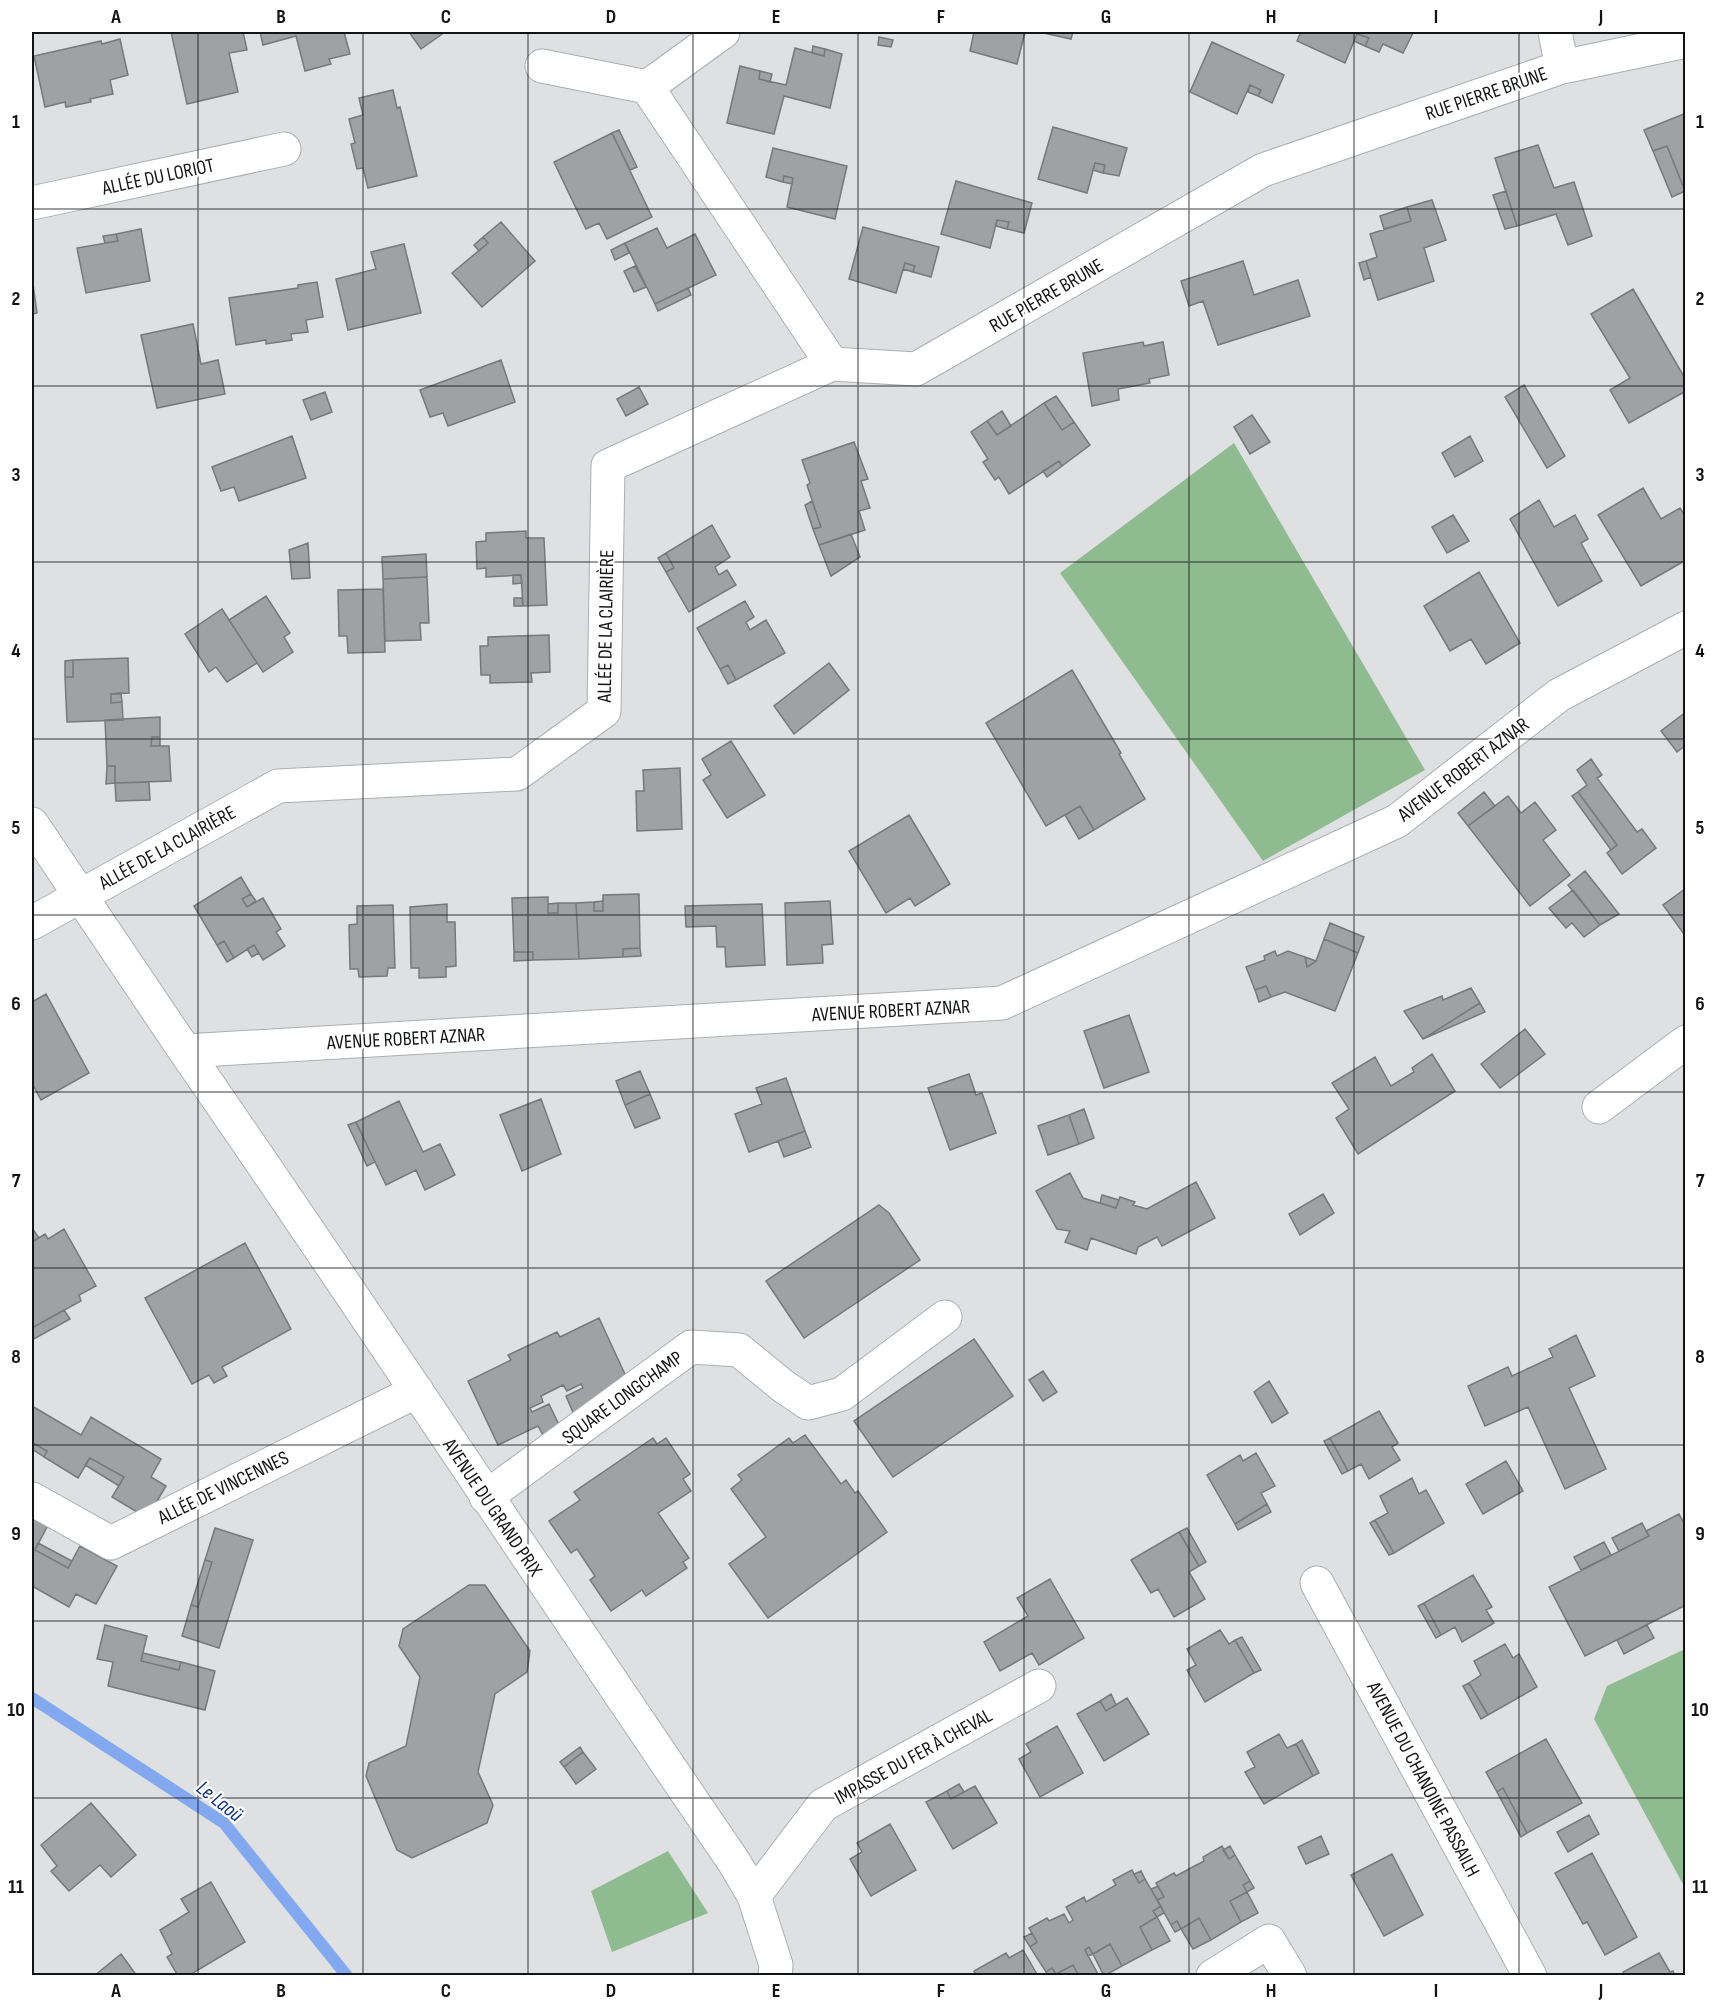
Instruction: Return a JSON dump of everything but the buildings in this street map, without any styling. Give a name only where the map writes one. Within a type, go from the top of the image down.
[{"type":"street","points":[[647,87],[723,32]]},
{"type":"street","name":"RUE PIERRE BRUNE","points":[[1555,32],[1562,67]]},
{"type":"street","name":"RUE PIERRE BRUNE","points":[[832,364],[916,369],[1263,170],[1562,67],[1686,41]]},
{"type":"street","points":[[542,66],[647,87],[832,364]]},
{"type":"street","name":"ALLÉE DU LORIOT","points":[[32,203],[284,149]]},
{"type":"street","name":"ALLÉE DE LA CLAIRIÈRE","points":[[79,895],[149,859],[278,786],[517,774],[604,711],[608,466],[832,364]]},
{"type":"street","name":"AVENUE ROBERT AZNAR","points":[[185,1051],[1002,1003],[1397,821],[1559,695],[1686,628]]},
{"type":"street","points":[[32,824],[185,1051]]},
{"type":"street","points":[[32,923],[79,895]]},
{"type":"street","points":[[1599,1107],[1686,1042]]},
{"type":"street","name":"AVENUE DU GRAND PRIX","points":[[185,1051],[734,1862],[754,1896],[776,1965],[775,1976]]},
{"type":"street","name":"SQUARE LONGCHAMP","points":[[486,1497],[691,1347],[739,1350],[783,1386],[808,1402],[842,1394],[945,1317]]},
{"type":"street","name":"ALLÉE DE VINCENNES","points":[[32,1498],[111,1543],[417,1391]]},
{"type":"street","name":"AVENUE DU CHANOINE PASSAILH","points":[[1317,1583],[1530,1976]]},
{"type":"street","name":"IMPASSE DU FER À CHEVAL","points":[[754,1896],[823,1806],[1039,1686]]},
{"type":"street","points":[[1213,1976],[1269,1941],[1290,1976]]},
{"type":"green space","points":[[1234,443],[1425,770],[1263,861],[1060,573]]},
{"type":"green space","points":[[1685,1649],[1685,1888],[1594,1719],[1607,1686]]},
{"type":"green space","points":[[668,1851],[708,1913],[612,1952],[591,1891]]},
{"type":"waterway","name":"Le Laoü","points":[[32,1698],[224,1823],[347,1976]]}]
